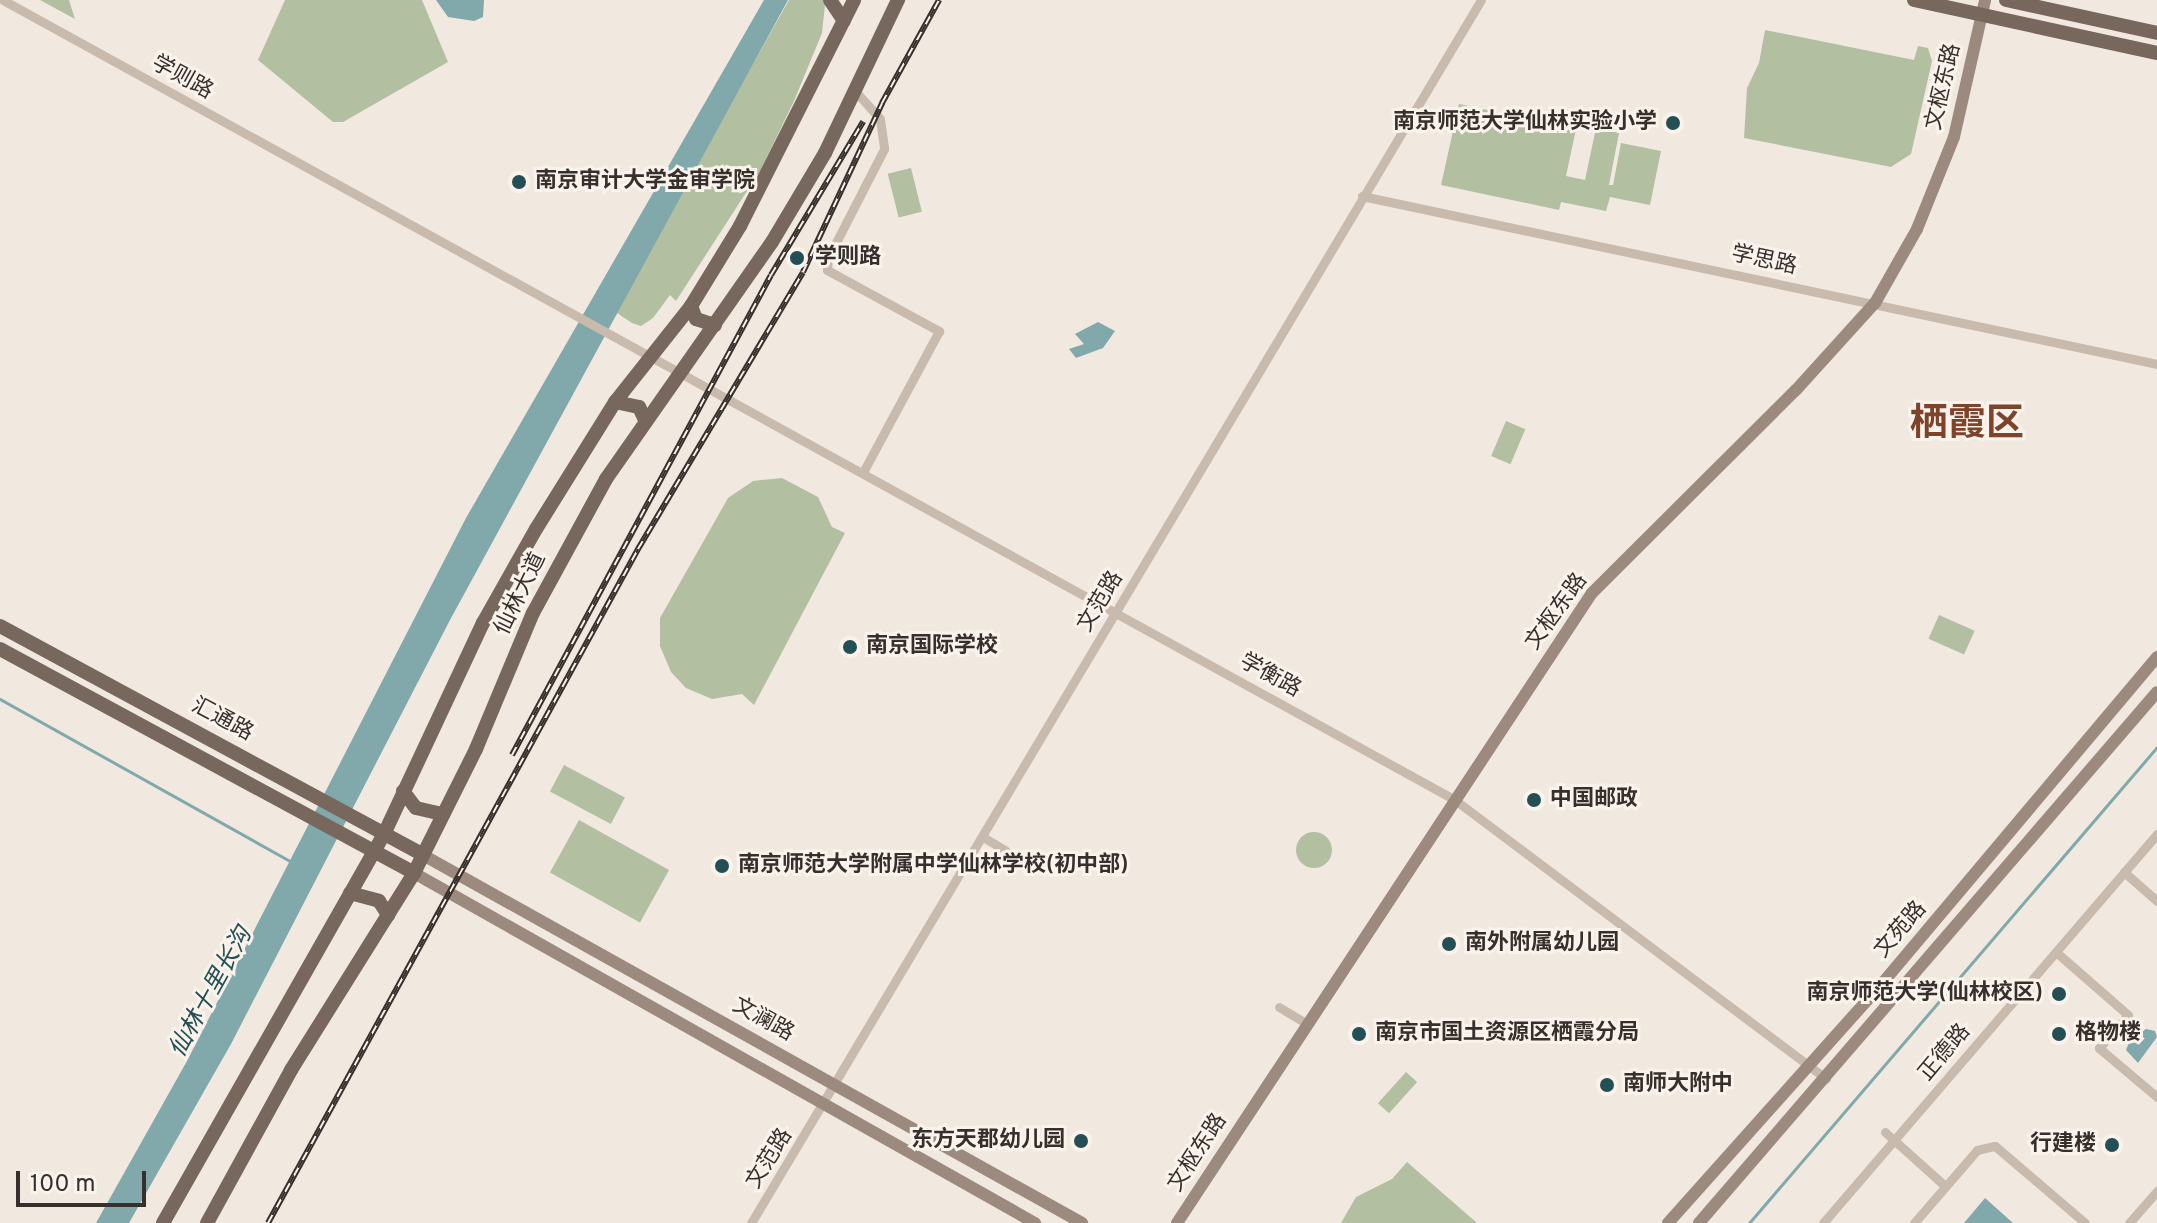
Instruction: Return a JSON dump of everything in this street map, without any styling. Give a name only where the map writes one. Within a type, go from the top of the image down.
[{"type":"main road","points":[[830,0],[844,21]]},
{"type":"main road","name":"仙林大道","points":[[163,1223],[375,851],[483,623],[615,402],[691,306],[772,170],[854,0]]},
{"type":"main road","name":"仙林大道","points":[[207,1223],[291,1070],[414,873],[533,613],[645,420],[772,242],[856,92],[898,0]]},
{"type":"main road","points":[[1914,0],[1983,7],[2157,53]]},
{"type":"main road","points":[[2006,0],[2157,33]]},
{"type":"main road","name":"文枢东路","points":[[1177,1223],[1592,593],[1796,390],[1875,303],[1917,229],[1949,150],[1983,7]]},
{"type":"main road","points":[[691,306],[696,319],[715,325]]},
{"type":"main road","points":[[615,402],[639,407],[645,420]]},
{"type":"main road","name":"汇通路","points":[[0,626],[370,823],[423,855]]},
{"type":"main road","name":"汇通路","points":[[0,649],[414,873]]},
{"type":"main road","name":"文苑路","points":[[1668,1223],[1810,1063],[2157,657]]},
{"type":"main road","name":"文苑路","points":[[1699,1223],[2157,692]]},
{"type":"main road","points":[[403,791],[416,808],[443,814]]},
{"type":"main road","name":"文澜路","points":[[423,855],[1082,1223]]},
{"type":"main road","name":"文澜路","points":[[414,873],[1035,1223]]},
{"type":"main road","points":[[350,893],[379,901],[388,915]]},
{"type":"street","name":"学则路","points":[[3,0],[681,370]]},
{"type":"street","name":"文范路","points":[[751,1223],[838,1084],[1481,0]]},
{"type":"street","points":[[856,92],[880,119],[884,149],[828,258],[827,270],[939,331],[863,472]]},
{"type":"street","name":"学思路","points":[[1362,196],[2157,364]]},
{"type":"street","name":"学衡路","points":[[681,370],[1455,800],[1810,1063],[1826,1079]]},
{"type":"street","name":"正德路","points":[[1823,1223],[2157,834]]},
{"type":"street","points":[[983,837],[1005,850]]},
{"type":"street","points":[[2124,872],[2157,901]]},
{"type":"street","points":[[2056,952],[2128,1015],[2099,1048],[2157,1097]]},
{"type":"street","points":[[1279,1007],[1307,1024]]},
{"type":"street","points":[[1885,1132],[1945,1186]]},
{"type":"street","points":[[1914,1223],[1977,1150],[1995,1146],[2085,1223]]},
{"type":"street","points":[[2129,1223],[2157,1191]]},
{"type":"green space","points":[[40,0],[69,0],[75,19]]},
{"type":"green space","points":[[285,0],[422,0],[448,62],[343,122],[333,122],[258,60]]},
{"type":"green space","points":[[789,0],[823,0],[822,33],[760,171],[676,301],[670,295],[653,318],[641,326],[632,323],[614,311]]},
{"type":"green space","points":[[1765,30],[1914,60],[1918,46],[1928,48],[1932,61],[1911,154],[1891,167],[1744,138],[1747,88],[1759,63]]},
{"type":"green space","points":[[1459,104],[1576,129],[1566,176],[1585,180],[1596,128],[1619,133],[1609,185],[1613,185],[1621,143],[1661,151],[1650,205],[1610,197],[1606,211],[1561,202],[1559,210],[1441,185]]},
{"type":"green space","points":[[911,168],[922,212],[899,217],[888,174]]},
{"type":"green space","points":[[1506,421],[1525,429],[1510,464],[1491,456]]},
{"type":"green space","points":[[782,478],[818,497],[832,527],[845,533],[754,705],[742,694],[712,699],[686,688],[671,672],[660,646],[660,618],[728,498],[753,481]]},
{"type":"green space","points":[[1939,615],[1975,631],[1964,655],[1928,639]]},
{"type":"green space","points":[[564,765],[625,797],[611,824],[550,791]]},
{"type":"green space","points":[[579,820],[669,870],[640,922],[550,872]]},
{"type":"green space","points":[[1314,832],[1327,837],[1332,850],[1327,863],[1314,868],[1301,863],[1296,850],[1301,837]]},
{"type":"green space","points":[[1406,1072],[1417,1082],[1389,1113],[1378,1103]]},
{"type":"green space","points":[[1407,1162],[1477,1223],[1341,1223],[1356,1197],[1392,1179]]},
{"type":"water","points":[[436,0],[484,0],[483,17],[474,21],[448,17]]},
{"type":"water","points":[[764,0],[788,0],[450,620],[231,1044],[129,1223],[96,1223],[187,1061],[466,518]]},
{"type":"water","points":[[1098,322],[1115,331],[1103,348],[1076,358],[1069,349],[1084,344],[1075,334]]},
{"type":"water","points":[[2142,1028],[2155,1031],[2157,1037],[2138,1063],[2126,1050],[2134,1031]]},
{"type":"water","points":[[1985,1198],[2013,1223],[1964,1223]]},
{"type":"waterway","points":[[0,699],[290,861]]},
{"type":"waterway","points":[[1749,1223],[2157,747]]},
{"type":"railway","points":[[268,1223],[638,549],[803,272],[882,103],[939,0]]},
{"type":"railway","points":[[512,755],[771,275],[863,122]]},
{"type":"place","name":"南京师范大学仙林实验小学","points":[[1673,123]]},
{"type":"place","name":"南京审计大学金审学院","points":[[519,182]]},
{"type":"place","name":"学则路","points":[[797,258]]},
{"type":"place","name":"南京国际学校","points":[[850,647]]},
{"type":"place","name":"中国邮政","points":[[1534,800]]},
{"type":"place","name":"南京师范大学附属中学仙林学校(初中部)","points":[[722,866]]},
{"type":"place","name":"南外附属幼儿园","points":[[1449,944]]},
{"type":"place","name":"南京师范大学(仙林校区)","points":[[2059,994]]},
{"type":"place","name":"南京市国土资源区栖霞分局","points":[[1359,1034]]},
{"type":"place","name":"格物楼","points":[[2059,1034]]},
{"type":"place","name":"南师大附中","points":[[1607,1085]]},
{"type":"place","name":"东方天郡幼儿园","points":[[1081,1141]]},
{"type":"place","name":"行建楼","points":[[2112,1145]]},
{"type":"district","name":"栖霞区","points":[[1967,426]]},
{"type":"water label","name":"仙林十里长沟","points":[[212,993]]}]
